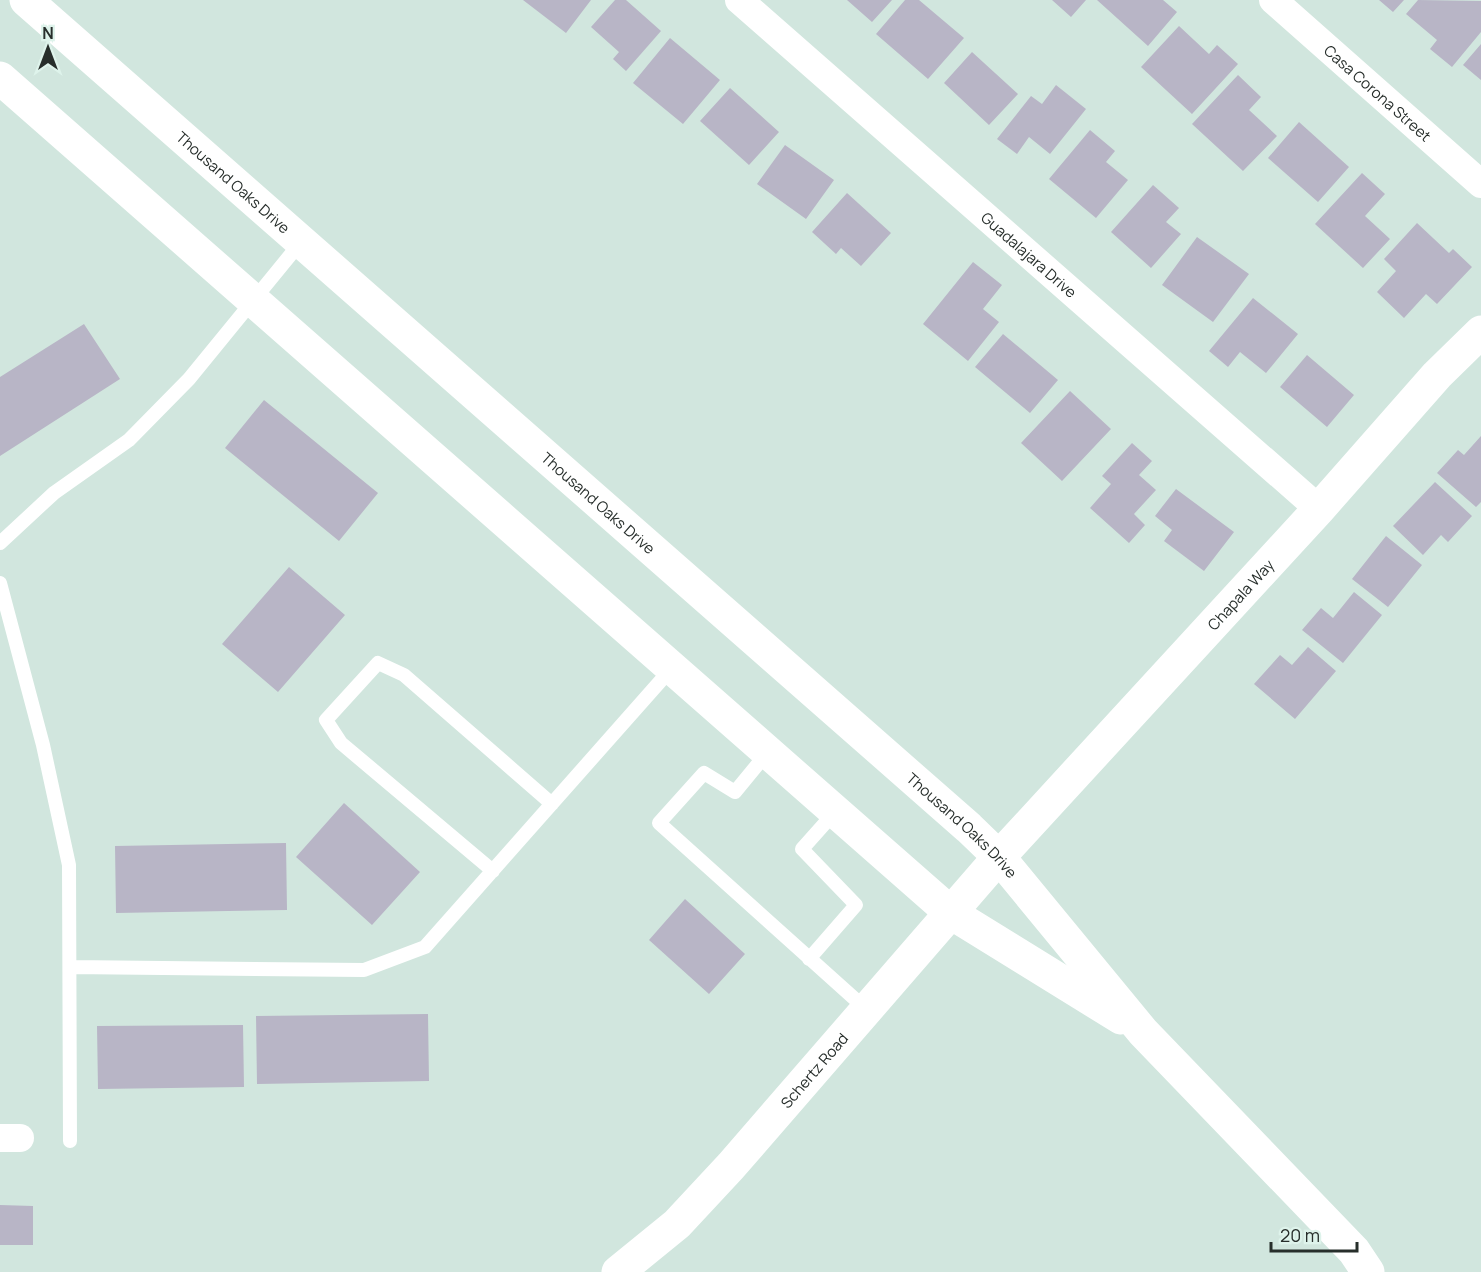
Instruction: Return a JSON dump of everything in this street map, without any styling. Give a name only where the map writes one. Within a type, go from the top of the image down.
[{"type":"main road","name":"Thousand Oaks Drive","points":[[26,0],[969,828],[999,857],[1143,1032],[1354,1251],[1368,1272]]},
{"type":"main road","name":"Thousand Oaks Drive","points":[[0,78],[951,913],[1143,1032]]},
{"type":"main road","name":"Chapala Way","points":[[999,857],[1319,509],[1437,375],[1481,333]]},
{"type":"main road","name":"Schertz Road","points":[[618,1272],[677,1224],[999,857]]},
{"type":"street","name":"Guadalajara Drive","points":[[739,0],[1319,509]]},
{"type":"street","name":"Casa Corona Street","points":[[1273,0],[1481,184]]},
{"type":"lane","points":[[0,543],[54,493],[129,440],[189,379],[301,242]]},
{"type":"lane","points":[[0,583],[43,745],[69,865],[70,1141]]},
{"type":"lane","points":[[493,871],[341,743],[326,720],[378,663],[404,675],[552,804]]},
{"type":"lane","points":[[70,967],[364,970],[425,947],[672,668]]},
{"type":"lane","points":[[767,753],[735,792],[704,773],[659,823],[867,1010]]},
{"type":"lane","points":[[809,959],[856,905],[802,849],[835,812]]},
{"type":"building","points":[[523,0],[591,0],[566,33]]},
{"type":"building","points":[[615,0],[626,0],[661,31],[626,71],[613,59],[619,52],[591,27]]},
{"type":"building","points":[[847,0],[892,0],[872,22]]},
{"type":"building","points":[[905,0],[919,0],[964,38],[928,79],[876,34]]},
{"type":"building","points":[[1052,0],[1086,0],[1071,17]]},
{"type":"building","points":[[1097,0],[1163,0],[1177,12],[1148,46]]},
{"type":"building","points":[[1379,0],[1404,0],[1393,12]]},
{"type":"building","points":[[1418,0],[1481,1],[1481,32],[1452,67],[1430,49],[1437,40],[1406,14]]},
{"type":"building","points":[[1179,26],[1209,54],[1217,45],[1238,64],[1192,114],[1141,67]]},
{"type":"building","points":[[670,38],[720,80],[683,124],[633,83]]},
{"type":"building","points":[[1481,44],[1481,80],[1463,65]]},
{"type":"building","points":[[972,52],[1018,94],[989,125],[944,83]]},
{"type":"building","points":[[1238,75],[1261,97],[1249,110],[1277,136],[1243,171],[1192,124]]},
{"type":"building","points":[[1056,85],[1086,109],[1050,154],[1029,137],[1017,154],[997,139],[1031,96],[1042,104]]},
{"type":"building","points":[[730,88],[779,132],[749,165],[700,121]]},
{"type":"building","points":[[1299,122],[1349,167],[1318,202],[1268,158]]},
{"type":"building","points":[[1090,130],[1115,151],[1106,162],[1128,180],[1096,218],[1049,179]]},
{"type":"building","points":[[785,145],[834,180],[806,219],[757,184]]},
{"type":"building","points":[[1362,173],[1385,194],[1365,216],[1390,239],[1363,268],[1315,224]]},
{"type":"building","points":[[1153,185],[1179,208],[1166,222],[1181,234],[1151,268],[1111,232]]},
{"type":"building","points":[[847,193],[891,233],[861,266],[841,248],[836,254],[812,232]]},
{"type":"building","points":[[1417,223],[1449,253],[1453,249],[1472,267],[1437,304],[1426,294],[1404,318],[1377,292],[1396,271],[1384,259]]},
{"type":"building","points":[[1197,237],[1249,274],[1213,322],[1162,285]]},
{"type":"building","points":[[973,262],[1002,285],[983,309],[999,322],[968,361],[923,324]]},
{"type":"building","points":[[1253,298],[1298,334],[1266,373],[1240,352],[1228,367],[1209,351]]},
{"type":"building","points":[[84,324],[120,379],[0,456],[0,377]]},
{"type":"building","points":[[1003,334],[1058,380],[1030,413],[975,367]]},
{"type":"building","points":[[1307,355],[1354,395],[1327,427],[1280,387]]},
{"type":"building","points":[[1070,391],[1111,429],[1062,481],[1021,443]]},
{"type":"building","points":[[264,400],[378,493],[339,541],[225,448]]},
{"type":"building","points":[[1481,436],[1481,502],[1476,507],[1437,473],[1458,450],[1464,455]]},
{"type":"building","points":[[1132,443],[1152,461],[1139,475],[1156,490],[1134,514],[1145,525],[1129,543],[1090,508],[1111,484],[1102,476]]},
{"type":"building","points":[[1435,482],[1472,516],[1448,542],[1441,535],[1423,555],[1393,526]]},
{"type":"building","points":[[1176,489],[1234,532],[1204,571],[1164,541],[1172,530],[1155,516]]},
{"type":"building","points":[[1386,536],[1422,565],[1388,607],[1352,579]]},
{"type":"building","points":[[289,567],[345,615],[278,692],[222,644]]},
{"type":"building","points":[[1354,592],[1382,615],[1343,663],[1302,630],[1321,608],[1333,618]]},
{"type":"building","points":[[1308,647],[1336,671],[1295,719],[1254,684],[1280,655],[1292,665]]},
{"type":"building","points":[[344,803],[420,872],[372,925],[296,857]]},
{"type":"building","points":[[286,843],[287,910],[116,913],[115,846]]},
{"type":"building","points":[[685,899],[745,954],[709,994],[649,940]]},
{"type":"building","points":[[428,1014],[429,1081],[257,1084],[256,1016]]},
{"type":"building","points":[[243,1025],[244,1087],[98,1089],[97,1026]]},
{"type":"building","points":[[0,1205],[33,1206],[33,1245],[0,1245]]}]
